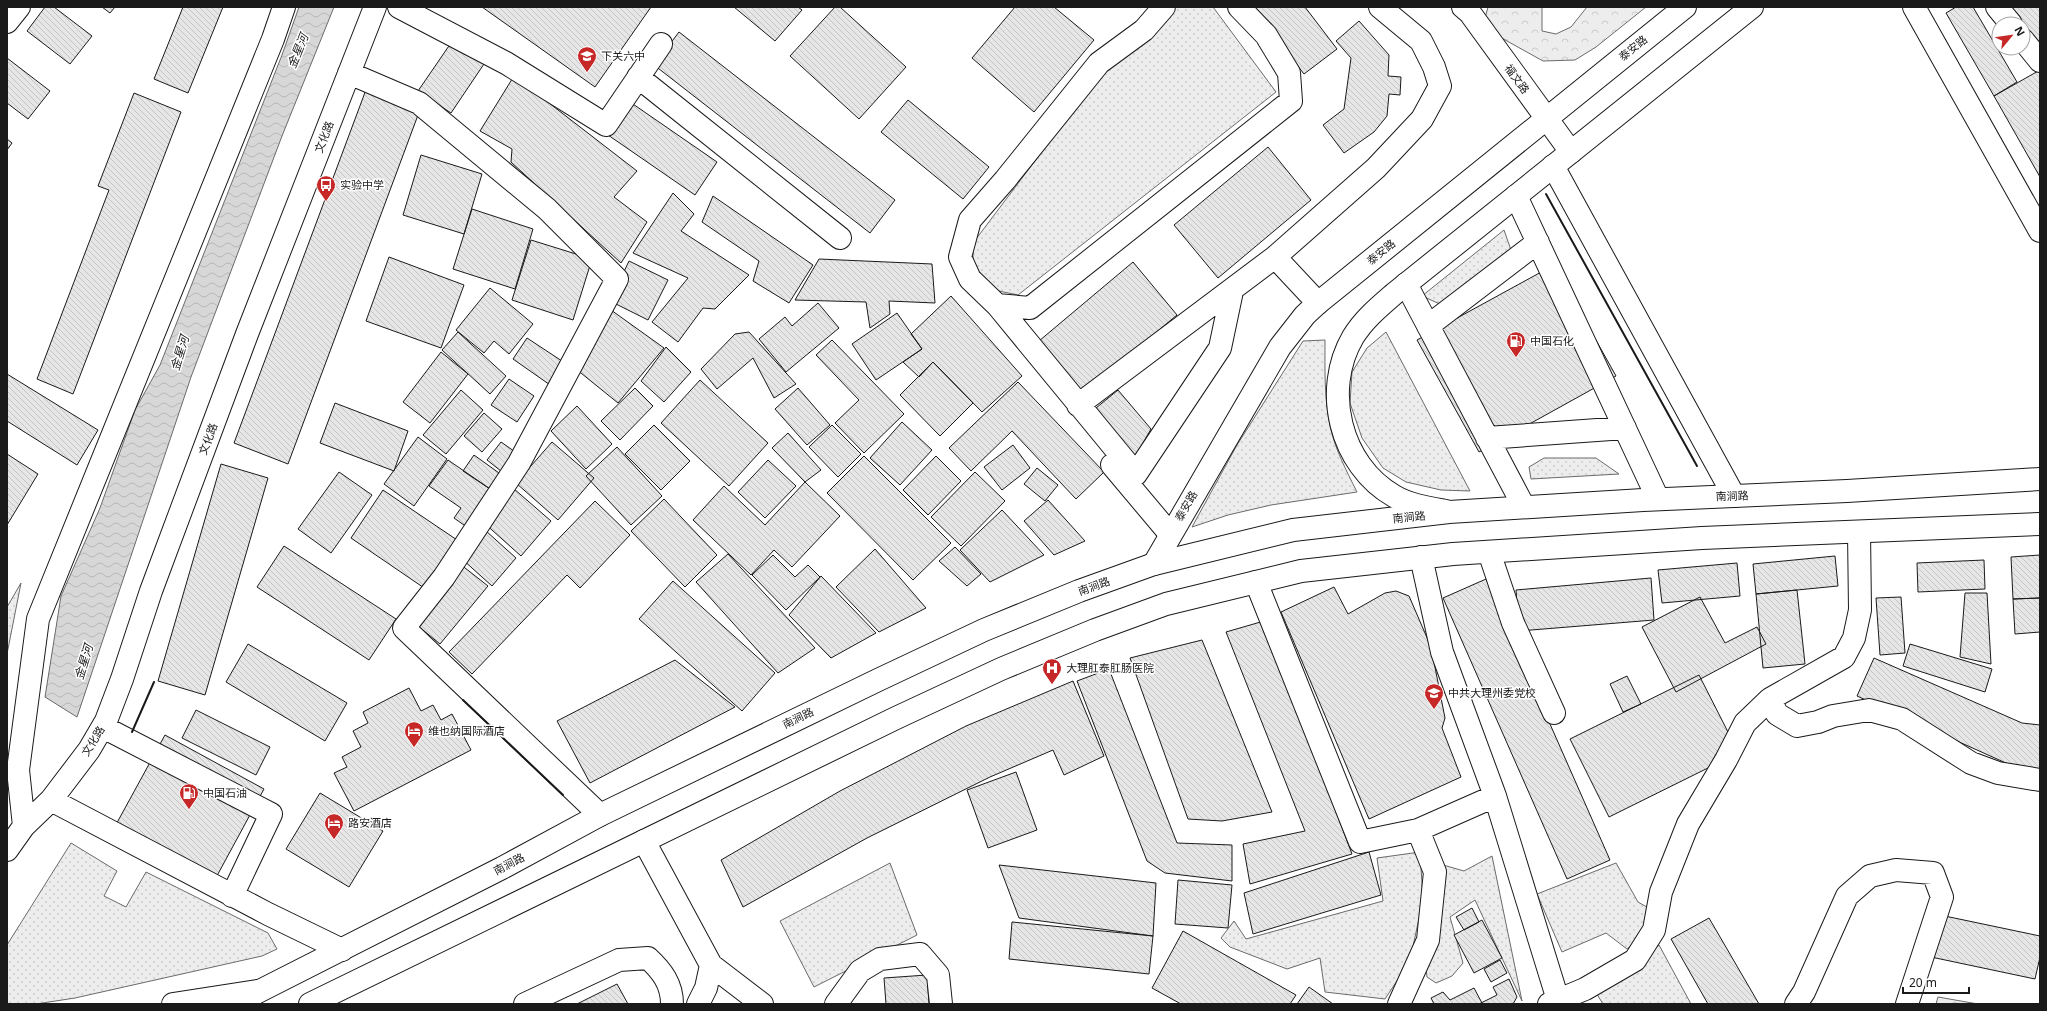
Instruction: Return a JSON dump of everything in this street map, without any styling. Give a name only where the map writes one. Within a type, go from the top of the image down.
[{"type":"main road","points":[[7,22],[19,7]]},
{"type":"main road","points":[[16,820],[18,770],[38,619],[273,39],[284,7]]},
{"type":"main road","name":"文化路","points":[[7,850],[16,820],[51,800],[89,750],[103,727],[122,679],[151,591],[244,341],[375,7]]},
{"type":"main road","points":[[399,7],[506,63],[606,125],[661,44]]},
{"type":"main road","points":[[1164,7],[1144,30],[1099,63],[1005,180],[970,220],[960,257],[970,279],[991,310],[1170,534]]},
{"type":"main road","points":[[991,310],[1030,308],[1291,101],[1289,73],[1266,36],[1239,7]]},
{"type":"main road","points":[[1078,405],[1232,291],[1275,257],[1376,168],[1422,119],[1440,86],[1434,67],[1421,41],[1380,7]]},
{"type":"main road","name":"福文路","points":[[1464,7],[1470,13],[1571,152]]},
{"type":"main road","name":"泰安路","points":[[1154,564],[1280,346],[1305,315],[1685,7]]},
{"type":"main road","points":[[1449,512],[1401,500],[1378,485],[1365,471],[1350,450],[1339,414],[1338,392],[1340,373],[1354,336],[1377,308],[1406,284],[1752,7]]},
{"type":"main road","points":[[1914,7],[2040,231]]},
{"type":"main road","points":[[1997,7],[2004,16]]},
{"type":"main road","points":[[2031,50],[2040,61]]},
{"type":"main road","points":[[349,73],[418,103],[547,209],[617,279],[519,463],[444,577],[399,628],[600,815]]},
{"type":"main road","points":[[638,77],[840,238]]},
{"type":"main road","points":[[1553,166],[1734,496]]},
{"type":"main road","points":[[1516,196],[1658,499]]},
{"type":"main road","points":[[1428,326],[1538,242]]},
{"type":"main road","points":[[1275,257],[1318,303]]},
{"type":"main road","points":[[1406,284],[1524,507]]},
{"type":"main road","points":[[991,310],[1078,405],[1136,474],[1220,348],[1232,291]]},
{"type":"main road","points":[[1487,438],[1625,428]]},
{"type":"main road","name":"南涧路","points":[[234,1004],[502,868],[600,815],[878,680],[984,630],[1079,591],[1154,564],[1293,530],[1449,512],[1658,499],[2040,479]]},
{"type":"main road","points":[[310,1004],[1001,669],[1095,630],[1166,604],[1301,571],[1421,558],[1702,538],[2040,524]]},
{"type":"main road","points":[[1421,558],[1442,652],[1495,796],[1553,1002],[1585,989],[1635,960],[1654,930],[1661,892],[1688,824],[1726,760],[1745,723],[1770,699],[1844,657],[1854,638],[1860,610],[1859,532]]},
{"type":"main road","points":[[1489,552],[1513,623],[1554,713]]},
{"type":"main road","points":[[1256,582],[1360,842],[1418,830],[1495,796]]},
{"type":"main road","points":[[1770,699],[1777,714],[1798,726],[1818,722],[1833,716],[1869,710],[1902,719],[1971,763],[1998,773],[2040,780]]},
{"type":"main road","points":[[103,727],[271,814],[232,896]]},
{"type":"main road","points":[[51,800],[232,896],[342,950]]},
{"type":"main road","points":[[1399,1004],[1428,940],[1435,872],[1418,830]]},
{"type":"main road","points":[[644,841],[711,965],[762,1004]]},
{"type":"main road","points":[[1796,1004],[1804,992],[1848,896],[1870,876],[1896,870],[1933,873],[1942,897],[1907,1004]]},
{"type":"main road","points":[[836,1004],[860,971],[880,960],[920,954],[938,975],[941,1004]]},
{"type":"main road","points":[[525,1004],[619,960],[648,958],[662,972],[672,993],[672,1004]]},
{"type":"main road","points":[[698,1004],[706,988],[711,965]]},
{"type":"main road","points":[[173,1004],[266,989]]},
{"type":"green space","points":[[1175,7],[1213,7],[1276,92],[1018,295],[989,289],[973,276],[973,243],[1106,67]]},
{"type":"green space","points":[[1488,7],[1542,7],[1542,31],[1556,34],[1571,27],[1587,7],[1646,7],[1596,47],[1575,60],[1543,61],[1498,36],[1484,22]]},
{"type":"green space","points":[[1504,230],[1512,253],[1442,305],[1422,296]]},
{"type":"green space","points":[[1386,332],[1470,491],[1441,490],[1406,482],[1383,468],[1362,438],[1350,403],[1352,372],[1367,348]]},
{"type":"green space","points":[[1325,340],[1326,394],[1330,426],[1338,451],[1357,492],[1271,505],[1228,515],[1192,527],[1237,445],[1303,341]]},
{"type":"green space","points":[[1544,458],[1596,458],[1619,474],[1531,479],[1529,467]]},
{"type":"green space","points":[[21,583],[7,654],[7,607]]},
{"type":"green space","points":[[71,843],[117,871],[104,896],[126,907],[146,872],[268,933],[277,949],[262,956],[75,998],[36,1004],[7,1004],[7,945]]},
{"type":"green space","points":[[1420,852],[1423,899],[1410,961],[1385,999],[1325,992],[1320,958],[1287,969],[1230,947],[1221,938],[1234,921],[1246,939],[1383,901],[1377,858]]},
{"type":"green space","points":[[1492,856],[1522,1001],[1475,900],[1450,917],[1463,963],[1452,976],[1436,983],[1427,977],[1425,960],[1436,863],[1464,871]]},
{"type":"green space","points":[[890,863],[917,935],[814,987],[780,921]]},
{"type":"green space","points":[[1616,863],[1638,902],[1652,910],[1647,934],[1627,949],[1606,933],[1562,952],[1537,894]]},
{"type":"green space","points":[[1659,945],[1691,1004],[1603,1004],[1595,991]]},
{"type":"green space","points":[[1938,997],[1978,1004],[1936,1004]]},
{"type":"water","name":"金星河","points":[[299,7],[334,7],[282,136],[191,377],[77,717],[45,697],[61,596],[100,508],[135,410],[160,365],[282,55]]},
{"type":"building","points":[[45,7],[54,7],[92,36],[70,64],[27,31]]},
{"type":"building","points":[[102,7],[115,7],[110,13]]},
{"type":"building","points":[[183,7],[223,7],[188,93],[154,79]]},
{"type":"building","points":[[482,7],[651,7],[595,87]]},
{"type":"building","points":[[734,7],[798,7],[802,10],[775,41]]},
{"type":"building","points":[[835,7],[840,7],[906,67],[859,119],[790,56]]},
{"type":"building","points":[[1015,7],[1054,7],[1094,40],[1034,112],[972,58]]},
{"type":"building","points":[[1252,7],[1305,7],[1337,49],[1304,74]]},
{"type":"building","points":[[1956,7],[1973,7],[1991,38],[1991,56],[2002,56],[2017,82],[1994,96],[1946,13]]},
{"type":"building","points":[[2007,7],[2040,7],[2040,49],[2031,38],[2031,16],[2014,16]]},
{"type":"building","points":[[1359,21],[1389,55],[1388,76],[1401,77],[1400,95],[1389,94],[1387,116],[1374,132],[1344,153],[1323,125],[1344,109],[1351,58],[1336,41]]},
{"type":"building","points":[[679,32],[895,200],[870,233],[654,65]]},
{"type":"building","points":[[453,40],[486,61],[451,113],[418,91]]},
{"type":"building","points":[[7,58],[50,91],[28,119],[7,103]]},
{"type":"building","points":[[2040,70],[2040,177],[1994,96]]},
{"type":"building","points":[[514,76],[637,171],[614,197],[647,222],[621,263],[511,162],[512,149],[480,131]]},
{"type":"building","points":[[367,87],[421,107],[288,464],[234,443]]},
{"type":"building","points":[[134,93],[181,112],[73,394],[37,379],[109,190],[98,186]]},
{"type":"building","points":[[908,100],[989,167],[963,199],[881,132]]},
{"type":"building","points":[[630,102],[717,162],[695,195],[608,135]]},
{"type":"building","points":[[7,139],[12,143],[7,150]]},
{"type":"building","points":[[1268,147],[1311,200],[1218,278],[1174,225]]},
{"type":"building","points":[[421,155],[482,174],[464,234],[403,215]]},
{"type":"building","points":[[673,193],[694,214],[681,231],[749,275],[715,309],[703,308],[678,342],[652,322],[688,278],[633,253]]},
{"type":"building","points":[[713,196],[813,265],[789,303],[753,281],[759,261],[702,222]]},
{"type":"building","points":[[472,209],[533,229],[515,289],[453,269]]},
{"type":"building","points":[[531,240],[592,259],[573,320],[512,300]]},
{"type":"building","points":[[389,257],[464,285],[441,348],[366,321]]},
{"type":"building","points":[[819,259],[932,264],[935,303],[889,301],[890,314],[870,328],[866,302],[795,300]]},
{"type":"building","points":[[629,261],[668,280],[648,320],[610,301]]},
{"type":"building","points":[[1133,262],[1177,315],[1083,393],[1039,341]]},
{"type":"building","name":"中国石化","points":[[1554,265],[1616,376],[1479,452],[1417,340]]},
{"type":"building","points":[[490,288],[533,324],[509,354],[494,341],[484,353],[456,330]]},
{"type":"building","points":[[951,296],[1022,376],[982,412],[933,362],[919,377],[903,362],[922,349],[911,334]]},
{"type":"building","points":[[818,303],[839,328],[786,372],[759,339],[785,317],[792,326]]},
{"type":"building","points":[[611,310],[664,348],[618,403],[576,369]]},
{"type":"building","points":[[897,313],[922,349],[876,380],[852,344]]},
{"type":"building","points":[[458,332],[506,376],[490,394],[442,350]]},
{"type":"building","points":[[749,332],[796,384],[774,398],[753,358],[717,389],[701,369],[735,334]]},
{"type":"building","points":[[527,338],[568,365],[553,387],[513,359]]},
{"type":"building","points":[[832,340],[904,414],[864,453],[835,423],[859,400],[816,355]]},
{"type":"building","points":[[666,347],[691,372],[664,402],[641,381]]},
{"type":"building","points":[[441,352],[468,374],[430,423],[403,402]]},
{"type":"building","points":[[933,362],[973,403],[940,436],[900,395]]},
{"type":"building","points":[[7,374],[98,430],[77,465],[7,421]]},
{"type":"building","points":[[509,379],[534,396],[517,422],[491,405]]},
{"type":"building","points":[[700,380],[768,443],[729,486],[661,423]]},
{"type":"building","points":[[1018,382],[1104,472],[1076,499],[1012,431],[971,471],[949,448]]},
{"type":"building","points":[[635,388],[653,406],[620,440],[601,421]]},
{"type":"building","points":[[798,388],[830,425],[807,445],[775,409]]},
{"type":"building","points":[[461,390],[483,410],[446,454],[423,435]]},
{"type":"building","points":[[1118,390],[1151,429],[1135,457],[1096,408]]},
{"type":"building","points":[[335,403],[408,431],[394,471],[320,443]]},
{"type":"building","points":[[577,406],[612,444],[586,469],[551,431]]},
{"type":"building","points":[[484,413],[502,429],[482,452],[464,436]]},
{"type":"building","points":[[902,422],[932,450],[900,485],[870,458]]},
{"type":"building","points":[[654,425],[690,461],[661,490],[625,454]]},
{"type":"building","points":[[832,425],[861,454],[838,477],[809,447]]},
{"type":"building","points":[[788,433],[821,470],[805,482],[772,448]]},
{"type":"building","points":[[418,437],[447,459],[414,506],[384,484]]},
{"type":"building","points":[[501,442],[521,456],[506,475],[487,460]]},
{"type":"building","points":[[552,442],[594,478],[558,520],[516,483]]},
{"type":"building","points":[[1013,445],[1030,468],[1002,490],[984,467]]},
{"type":"building","points":[[617,447],[662,496],[631,525],[586,476]]},
{"type":"building","points":[[7,454],[38,474],[7,525]]},
{"type":"building","points":[[474,455],[506,478],[496,493],[463,471]]},
{"type":"building","points":[[864,456],[951,543],[913,580],[827,493]]},
{"type":"building","points":[[936,456],[961,481],[928,515],[903,490]]},
{"type":"building","points":[[448,460],[496,493],[471,530],[454,518],[461,508],[429,486]]},
{"type":"building","points":[[768,460],[796,486],[765,518],[738,492]]},
{"type":"building","points":[[221,464],[268,478],[205,695],[158,681]]},
{"type":"building","points":[[1037,468],[1058,485],[1045,501],[1024,484]]},
{"type":"building","points":[[339,472],[372,495],[331,553],[298,529]]},
{"type":"building","points":[[975,472],[1005,501],[961,546],[931,517]]},
{"type":"building","points":[[805,482],[840,516],[792,567],[774,550],[751,575],[693,520],[724,486],[765,525]]},
{"type":"building","points":[[513,488],[551,521],[521,556],[483,522]]},
{"type":"building","points":[[383,490],[463,544],[430,592],[351,538]]},
{"type":"building","points":[[664,499],[717,555],[685,587],[631,531]]},
{"type":"building","points":[[1048,500],[1085,541],[1054,555],[1024,521]]},
{"type":"building","points":[[595,501],[630,535],[580,588],[567,575],[472,674],[449,652]]},
{"type":"building","points":[[1002,510],[1044,555],[990,582],[960,550]]},
{"type":"building","points":[[486,531],[516,558],[492,586],[462,559]]},
{"type":"building","points":[[284,546],[396,619],[369,660],[257,587]]},
{"type":"building","points":[[955,547],[981,574],[967,586],[939,561]]},
{"type":"building","points":[[875,549],[926,608],[879,632],[836,587]]},
{"type":"building","points":[[728,554],[815,648],[778,673],[696,582]]},
{"type":"building","points":[[773,555],[795,577],[808,565],[820,577],[786,610],[752,575]]},
{"type":"building","points":[[2040,555],[2040,598],[2013,599],[2011,557]]},
{"type":"building","points":[[1835,556],[1838,586],[1756,594],[1753,564]]},
{"type":"building","points":[[1984,560],[1985,589],[1918,592],[1917,563]]},
{"type":"building","points":[[1737,563],[1740,596],[1662,603],[1658,570]]},
{"type":"building","points":[[460,564],[488,586],[440,644],[413,622]]},
{"type":"building","points":[[821,576],[876,633],[831,658],[789,615]]},
{"type":"building","points":[[1651,578],[1654,620],[1519,631],[1516,590]]},
{"type":"building","points":[[1486,579],[1610,860],[1567,879],[1443,598]]},
{"type":"building","points":[[673,581],[775,673],[742,711],[639,619]]},
{"type":"building","points":[[1334,587],[1348,614],[1385,593],[1396,591],[1409,596],[1431,647],[1445,718],[1442,728],[1461,777],[1369,819],[1281,612]]},
{"type":"building","points":[[1797,590],[1805,664],[1763,668],[1756,594]]},
{"type":"building","points":[[1965,593],[1987,593],[1991,664],[1960,657]]},
{"type":"building","points":[[1700,597],[1725,643],[1757,627],[1766,644],[1676,692],[1642,627]]},
{"type":"building","points":[[1901,597],[1905,653],[1880,655],[1876,598]]},
{"type":"building","points":[[2040,598],[2040,632],[2015,634],[2013,599]]},
{"type":"building","points":[[1264,621],[1352,854],[1250,884],[1243,844],[1305,831],[1226,632]]},
{"type":"building","points":[[1202,640],[1272,812],[1222,821],[1188,819],[1130,658]]},
{"type":"building","points":[[248,644],[347,703],[325,741],[226,682]]},
{"type":"building","points":[[1910,644],[1992,669],[1985,692],[1903,666]]},
{"type":"building","points":[[1874,658],[2022,723],[2040,725],[2040,770],[2017,768],[1857,696]]},
{"type":"building","points":[[675,660],[735,707],[590,783],[557,721]]},
{"type":"building","points":[[1109,669],[1177,843],[1232,845],[1232,881],[1165,873],[1147,861],[1077,681]]},
{"type":"building","points":[[1699,675],[1728,732],[1712,766],[1609,817],[1570,739]]},
{"type":"building","points":[[1627,676],[1641,704],[1623,712],[1610,684]]},
{"type":"building","points":[[1073,681],[1104,756],[1064,775],[1053,750],[990,777],[867,838],[743,907],[721,860],[840,791],[966,726]]},
{"type":"building","name":"维也纳国际酒店","points":[[409,688],[421,711],[433,705],[441,720],[452,714],[471,750],[354,811],[334,773],[347,767],[342,757],[361,747],[353,731],[368,723],[363,712]]},
{"type":"building","points":[[196,710],[270,747],[256,775],[182,738]]},
{"type":"building","name":"中国石油","points":[[165,735],[264,789],[212,885],[113,830]]},
{"type":"building","points":[[1016,772],[1037,830],[988,848],[967,790]]},
{"type":"building","name":"路安酒店","points":[[320,793],[383,831],[349,887],[286,849]]},
{"type":"building","points":[[1369,852],[1381,895],[1253,934],[1244,893]]},
{"type":"building","points":[[999,865],[1156,883],[1153,936],[1019,918]]},
{"type":"building","points":[[1178,880],[1232,885],[1228,928],[1175,924]]},
{"type":"building","points":[[1472,908],[1479,922],[1464,930],[1456,917]]},
{"type":"building","points":[[1940,915],[2040,936],[2040,957],[2035,979],[1931,957]]},
{"type":"building","points":[[1709,918],[1759,1004],[1708,1004],[1671,939]]},
{"type":"building","points":[[1482,920],[1502,958],[1474,973],[1454,935]]},
{"type":"building","points":[[1012,922],[1153,936],[1149,974],[1009,959]]},
{"type":"building","points":[[1183,931],[1296,995],[1290,1004],[1181,1004],[1152,988]]},
{"type":"building","points":[[1500,960],[1507,973],[1491,982],[1484,969]]},
{"type":"building","points":[[927,975],[929,1004],[886,1004],[884,978]]},
{"type":"building","points":[[1509,979],[1517,997],[1513,1004],[1479,1004],[1497,995],[1493,987]]},
{"type":"building","points":[[617,984],[628,1004],[577,1004]]},
{"type":"building","points":[[1309,987],[1333,1004],[1297,1004]]},
{"type":"building","points":[[1474,988],[1482,1003],[1434,1004],[1431,998],[1443,992],[1450,1000]]},
{"type":"wall","points":[[1546,194],[1697,466]]},
{"type":"wall","points":[[132,732],[154,682]]},
{"type":"wall","points":[[463,700],[563,795]]},
{"type":"place","name":"下关六中","points":[[587,73]]},
{"type":"place","name":"实验中学","points":[[326,202]]},
{"type":"place","name":"中国石化","points":[[1516,358]]},
{"type":"place","name":"大理肛泰肛肠医院","points":[[1052,685]]},
{"type":"place","name":"中共大理州委党校","points":[[1434,710]]},
{"type":"place","name":"维也纳国际酒店","points":[[414,748]]},
{"type":"place","name":"中国石油","points":[[189,810]]},
{"type":"place","name":"路安酒店","points":[[334,840]]}]
